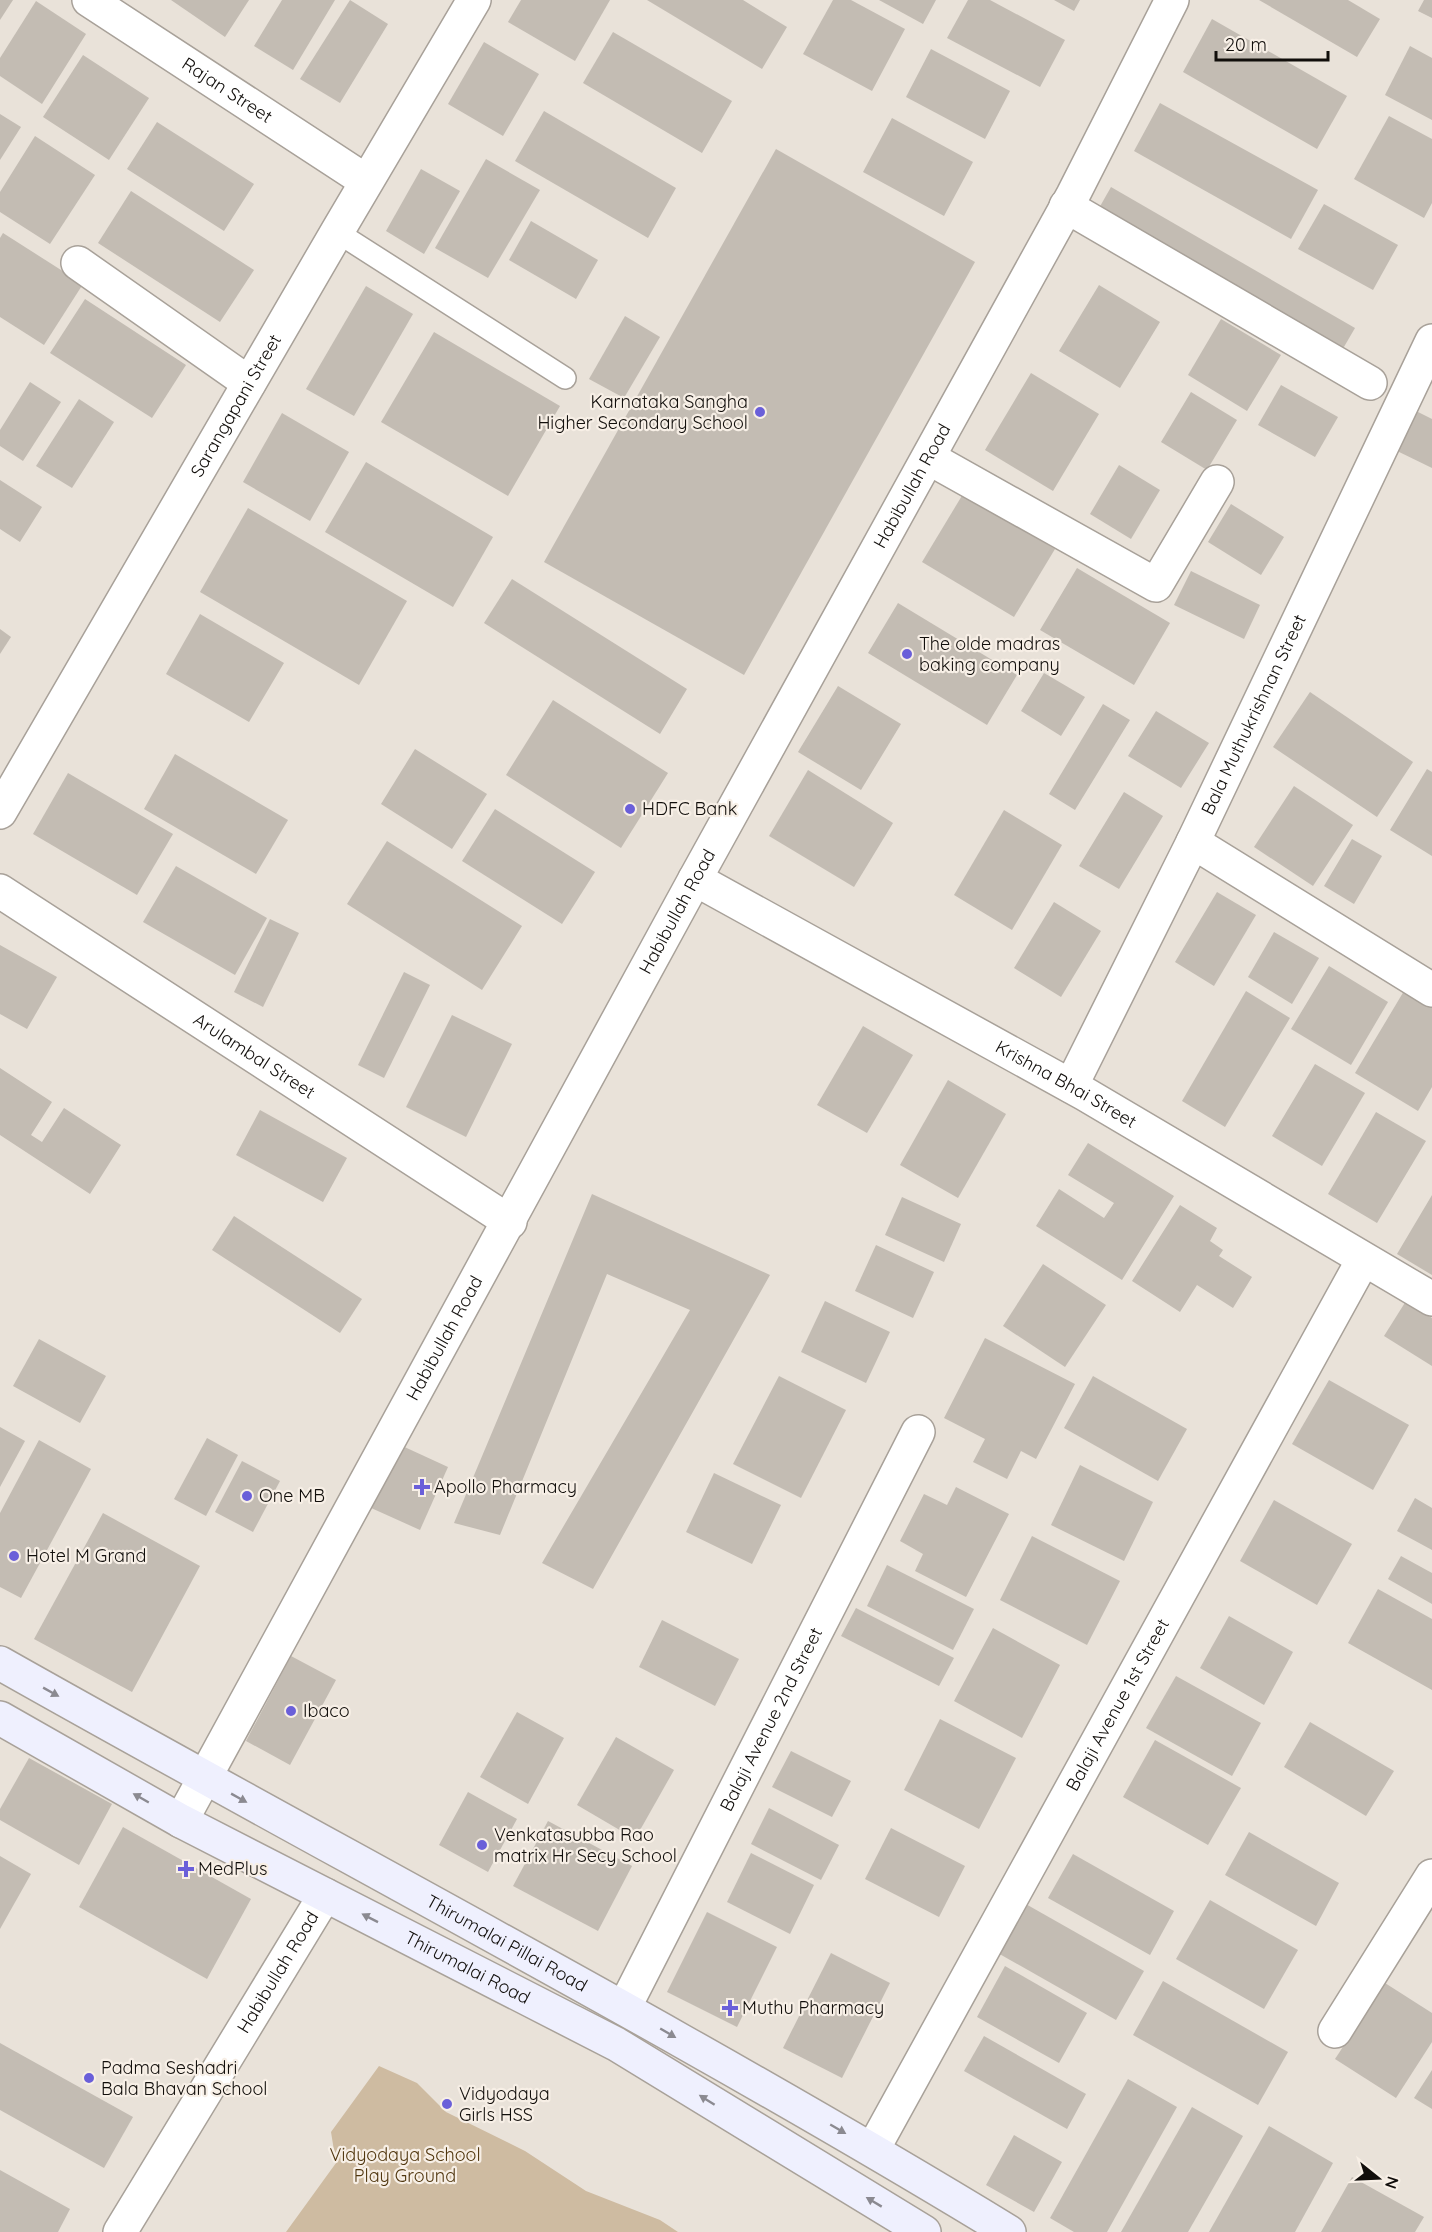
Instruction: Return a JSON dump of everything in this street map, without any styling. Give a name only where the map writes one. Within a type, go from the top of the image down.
[{"type":"main road","name":"Thirumalai Pillai Road","points":[[0,1663],[204,1778],[624,2008],[873,2149],[1009,2232]]},
{"type":"main road","name":"Thirumalai Road","points":[[0,1718],[181,1821],[616,2044],[924,2232]]},
{"type":"street","name":"Rajan Street","points":[[89,0],[366,181]]},
{"type":"street","name":"Sarangapani Street","points":[[0,812],[366,181],[474,0]]},
{"type":"street","name":"Habibullah Road","points":[[181,1821],[510,1222],[695,879],[929,458],[1066,206],[1172,0]]},
{"type":"street","points":[[1066,206],[1370,383]]},
{"type":"street","points":[[78,263],[249,382]]},
{"type":"street","name":"Bala Muthukrishnan Street","points":[[1071,1086],[1420,395],[1432,341]]},
{"type":"street","points":[[929,458],[1156,585],[1217,482]]},
{"type":"street","points":[[1193,842],[1432,990]]},
{"type":"street","name":"Krishna Bhai Street","points":[[695,879],[1071,1086],[1432,1299]]},
{"type":"street","name":"Arulambal Street","points":[[0,891],[510,1222]]},
{"type":"street","name":"Balaji Avenue 1st Street","points":[[873,2149],[1363,1260]]},
{"type":"street","name":"Balaji Avenue 2nd Street","points":[[624,2008],[918,1432]]},
{"type":"street","points":[[1335,2031],[1432,1876]]},
{"type":"street","name":"Habibullah Road","points":[[120,2232],[325,1895]]},
{"type":"lane","points":[[337,232],[565,378]]},
{"type":"green space","name":"Vidyodaya School Play Ground","points":[[379,2066],[417,2083],[446,2112],[525,2151],[586,2191],[660,2220],[678,2232],[286,2232],[336,2163],[331,2132]]},
{"type":"building","points":[[0,0],[13,0],[0,20]]},
{"type":"building","points":[[171,0],[249,0],[225,37]]},
{"type":"building","points":[[282,0],[335,0],[293,70],[254,46]]},
{"type":"building","points":[[350,0],[388,24],[340,103],[300,79]]},
{"type":"building","points":[[521,0],[610,0],[575,61],[508,22]]},
{"type":"building","points":[[647,0],[743,0],[787,27],[762,69]]},
{"type":"building","points":[[833,0],[851,0],[905,29],[872,91],[803,54]]},
{"type":"building","points":[[879,0],[936,0],[923,24]]},
{"type":"building","points":[[968,0],[990,0],[1065,40],[1040,87],[947,38]]},
{"type":"building","points":[[1054,0],[1080,0],[1074,11]]},
{"type":"building","points":[[1259,0],[1348,0],[1380,19],[1357,57]]},
{"type":"building","points":[[1424,0],[1432,0],[1432,18],[1418,11]]},
{"type":"building","points":[[36,1],[86,34],[42,104],[0,76],[0,58]]},
{"type":"building","points":[[1212,19],[1347,96],[1317,149],[1183,72]]},
{"type":"building","points":[[613,32],[732,101],[702,153],[583,83]]},
{"type":"building","points":[[484,42],[539,74],[503,136],[448,104]]},
{"type":"building","points":[[1410,46],[1432,58],[1432,120],[1385,95]]},
{"type":"building","points":[[931,49],[1010,91],[985,139],[906,97]]},
{"type":"building","points":[[83,55],[149,98],[109,160],[43,117]]},
{"type":"building","points":[[1160,103],[1318,190],[1291,239],[1134,151]]},
{"type":"building","points":[[544,111],[676,188],[648,238],[515,161]]},
{"type":"building","points":[[0,114],[21,127],[0,160]]},
{"type":"building","points":[[1389,116],[1432,139],[1432,203],[1424,218],[1354,179]]},
{"type":"building","points":[[892,118],[973,162],[944,216],[863,172]]},
{"type":"building","points":[[157,122],[254,184],[224,231],[127,169]]},
{"type":"building","points":[[35,136],[95,175],[50,244],[0,212],[0,192]]},
{"type":"building","name":"Karnataka Sangha Higher Secondary School","points":[[776,149],[975,262],[744,675],[544,562]]},
{"type":"building","points":[[486,159],[540,190],[488,278],[435,248]]},
{"type":"building","points":[[421,169],[460,191],[424,254],[386,231]]},
{"type":"building","points":[[1111,187],[1355,328],[1334,364],[1090,224]]},
{"type":"building","points":[[131,191],[254,270],[220,322],[98,243]]},
{"type":"building","points":[[1324,204],[1398,245],[1373,290],[1298,249]]},
{"type":"building","points":[[531,221],[598,260],[576,299],[509,260]]},
{"type":"building","points":[[3,233],[83,284],[44,345],[0,317],[0,238]]},
{"type":"building","points":[[1099,285],[1160,322],[1120,388],[1059,351]]},
{"type":"building","points":[[366,286],[413,314],[354,416],[306,389]]},
{"type":"building","points":[[85,299],[186,365],[152,418],[50,353]]},
{"type":"building","points":[[625,316],[660,337],[624,398],[589,379]]},
{"type":"building","points":[[1221,319],[1281,355],[1247,411],[1188,375]]},
{"type":"building","points":[[434,332],[560,406],[508,496],[381,422]]},
{"type":"building","points":[[1031,373],[1099,414],[1053,491],[985,450]]},
{"type":"building","points":[[30,382],[61,402],[23,461],[0,446],[0,430]]},
{"type":"building","points":[[1281,385],[1338,417],[1315,457],[1258,425]]},
{"type":"building","points":[[1191,392],[1237,420],[1207,470],[1161,442]]},
{"type":"building","points":[[79,399],[114,422],[72,488],[36,466]]},
{"type":"building","points":[[1412,409],[1432,419],[1432,468],[1393,449]]},
{"type":"building","points":[[282,413],[349,452],[310,521],[243,482]]},
{"type":"building","points":[[366,462],[493,537],[453,607],[325,532]]},
{"type":"building","points":[[1119,465],[1160,490],[1131,539],[1090,514]]},
{"type":"building","points":[[0,480],[42,507],[20,542],[0,529]]},
{"type":"building","points":[[963,494],[1055,549],[1014,617],[922,562]]},
{"type":"building","points":[[1231,504],[1284,537],[1261,575],[1208,542]]},
{"type":"building","points":[[248,508],[407,601],[359,685],[200,592]]},
{"type":"building","points":[[1077,568],[1170,623],[1134,685],[1040,630]]},
{"type":"building","points":[[1191,571],[1260,605],[1244,639],[1174,605]]},
{"type":"building","points":[[512,579],[687,689],[660,734],[484,623]]},
{"type":"building","points":[[898,603],[1017,675],[987,725],[868,653]]},
{"type":"building","points":[[200,614],[284,663],[249,722],[166,674]]},
{"type":"building","points":[[0,629],[11,637],[0,654]]},
{"type":"building","points":[[1044,673],[1085,697],[1061,736],[1021,711]]},
{"type":"building","points":[[838,686],[901,724],[861,790],[798,752]]},
{"type":"building","points":[[1310,692],[1413,762],[1377,817],[1273,747]]},
{"type":"building","points":[[553,700],[668,773],[621,848],[506,775]]},
{"type":"building","points":[[1103,704],[1130,720],[1075,810],[1049,794]]},
{"type":"building","points":[[1156,711],[1209,743],[1181,788],[1128,756]]},
{"type":"building","points":[[415,749],[487,794],[452,849],[381,804]]},
{"type":"building","points":[[175,754],[288,820],[256,874],[144,809]]},
{"type":"building","points":[[1427,769],[1432,772],[1432,856],[1390,830]]},
{"type":"building","points":[[808,770],[893,823],[854,887],[769,836]]},
{"type":"building","points":[[68,773],[173,834],[137,895],[33,834]]},
{"type":"building","points":[[1294,786],[1353,825],[1313,886],[1254,847]]},
{"type":"building","points":[[1124,792],[1163,816],[1119,889],[1079,866]]},
{"type":"building","points":[[495,809],[595,872],[562,924],[462,861]]},
{"type":"building","points":[[1004,810],[1062,845],[1012,930],[954,895]]},
{"type":"building","points":[[1352,839],[1382,856],[1354,904],[1324,886]]},
{"type":"building","points":[[387,841],[522,926],[482,990],[347,904]]},
{"type":"building","points":[[176,866],[267,918],[235,975],[143,922]]},
{"type":"building","points":[[1217,892],[1256,915],[1214,986],[1175,962]]},
{"type":"building","points":[[1054,902],[1101,931],[1061,997],[1014,968]]},
{"type":"building","points":[[270,919],[299,933],[263,1007],[234,992]]},
{"type":"building","points":[[1274,932],[1319,958],[1292,1004],[1248,977]]},
{"type":"building","points":[[0,945],[57,977],[27,1029],[0,1014]]},
{"type":"building","points":[[1329,966],[1388,1002],[1351,1065],[1291,1029]]},
{"type":"building","points":[[404,972],[430,985],[384,1078],[358,1065]]},
{"type":"building","points":[[1246,991],[1290,1018],[1225,1127],[1182,1101]]},
{"type":"building","points":[[1404,991],[1432,1008],[1432,1087],[1418,1111],[1355,1073]]},
{"type":"building","points":[[452,1015],[512,1044],[466,1137],[406,1107]]},
{"type":"building","points":[[863,1026],[913,1055],[867,1133],[817,1105]]},
{"type":"building","points":[[1315,1064],[1365,1093],[1322,1166],[1272,1136]]},
{"type":"building","points":[[0,1068],[52,1102],[31,1135],[42,1142],[64,1108],[121,1145],[90,1194],[0,1135]]},
{"type":"building","points":[[948,1080],[1006,1114],[958,1198],[900,1165]]},
{"type":"building","points":[[260,1110],[347,1158],[323,1202],[236,1155]]},
{"type":"building","points":[[1376,1112],[1426,1141],[1377,1223],[1328,1194]]},
{"type":"building","points":[[1088,1143],[1174,1196],[1122,1280],[1036,1226],[1059,1189],[1104,1218],[1114,1203],[1068,1175]]},
{"type":"building","points":[[592,1194],[770,1275],[593,1589],[542,1563],[690,1310],[607,1274],[500,1535],[454,1523]]},
{"type":"building","points":[[1432,1195],[1432,1275],[1397,1254]]},
{"type":"building","points":[[902,1197],[961,1224],[944,1262],[885,1235]]},
{"type":"building","points":[[1180,1205],[1217,1228],[1210,1241],[1223,1250],[1219,1256],[1252,1277],[1233,1308],[1197,1285],[1180,1312],[1132,1281]]},
{"type":"building","points":[[234,1216],[362,1299],[340,1333],[212,1250]]},
{"type":"building","points":[[876,1245],[934,1272],[913,1318],[855,1291]]},
{"type":"building","points":[[1043,1264],[1106,1305],[1065,1367],[1003,1326]]},
{"type":"building","points":[[825,1301],[890,1332],[866,1383],[801,1352]]},
{"type":"building","points":[[1406,1301],[1432,1318],[1432,1366],[1384,1336]]},
{"type":"building","points":[[985,1338],[1075,1384],[1036,1459],[1021,1451],[1007,1479],[973,1462],[985,1439],[944,1418]]},
{"type":"building","points":[[39,1339],[106,1376],[80,1423],[13,1386]]},
{"type":"building","points":[[779,1376],[846,1410],[801,1498],[733,1464]]},
{"type":"building","points":[[1093,1376],[1187,1429],[1158,1481],[1064,1428]]},
{"type":"building","points":[[1329,1380],[1409,1425],[1373,1490],[1292,1444]]},
{"type":"building","points":[[0,1427],[25,1441],[0,1487]]},
{"type":"building","points":[[207,1438],[238,1455],[206,1516],[174,1499]]},
{"type":"building","points":[[39,1440],[91,1469],[21,1598],[0,1587],[0,1513]]},
{"type":"building","points":[[398,1444],[448,1467],[420,1530],[369,1507]]},
{"type":"building","name":"One MB","points":[[242,1461],[280,1481],[253,1532],[215,1512]]},
{"type":"building","points":[[1080,1465],[1153,1502],[1124,1561],[1051,1525]]},
{"type":"building","points":[[714,1473],[781,1505],[752,1564],[686,1532]]},
{"type":"building","points":[[956,1487],[1009,1514],[966,1597],[915,1571],[923,1554],[900,1541],[924,1494],[947,1505]]},
{"type":"building","points":[[1415,1498],[1432,1508],[1432,1550],[1397,1531]]},
{"type":"building","points":[[1274,1500],[1352,1544],[1317,1605],[1240,1561]]},
{"type":"building","points":[[103,1513],[200,1566],[132,1692],[34,1639]]},
{"type":"building","points":[[1032,1536],[1120,1581],[1087,1645],[1000,1600]]},
{"type":"building","points":[[1401,1556],[1432,1573],[1432,1604],[1388,1579]]},
{"type":"building","points":[[887,1565],[974,1609],[953,1650],[867,1606]]},
{"type":"building","points":[[1378,1589],[1432,1619],[1432,1690],[1348,1643]]},
{"type":"building","points":[[856,1608],[954,1658],[939,1686],[841,1636]]},
{"type":"building","points":[[1229,1616],[1293,1652],[1264,1705],[1200,1668]]},
{"type":"building","points":[[662,1620],[739,1659],[715,1706],[639,1667]]},
{"type":"building","points":[[993,1628],[1060,1665],[1022,1738],[954,1701]]},
{"type":"building","name":"Ibaco","points":[[291,1656],[336,1680],[290,1765],[246,1741]]},
{"type":"building","points":[[1176,1676],[1261,1723],[1232,1776],[1146,1728]]},
{"type":"building","points":[[517,1712],[564,1738],[528,1804],[480,1777]]},
{"type":"building","points":[[940,1719],[1016,1758],[979,1829],[904,1790]]},
{"type":"building","points":[[1310,1722],[1394,1771],[1366,1816],[1284,1767]]},
{"type":"building","points":[[616,1737],[674,1770],[635,1839],[577,1805]]},
{"type":"building","points":[[1155,1740],[1241,1788],[1208,1845],[1123,1797]]},
{"type":"building","points":[[791,1751],[851,1781],[832,1817],[772,1787]]},
{"type":"building","points":[[29,1758],[112,1804],[79,1865],[0,1820],[0,1809]]},
{"type":"building","points":[[468,1792],[517,1819],[488,1872],[439,1845]]},
{"type":"building","points":[[769,1808],[839,1845],[821,1880],[751,1844]]},
{"type":"building","points":[[548,1821],[632,1866],[598,1931],[513,1886]]},
{"type":"building","points":[[123,1827],[251,1899],[207,1979],[79,1907]]},
{"type":"building","points":[[891,1828],[965,1866],[939,1917],[865,1879]]},
{"type":"building","points":[[1249,1832],[1339,1883],[1316,1926],[1225,1875]]},
{"type":"building","points":[[751,1853],[814,1885],[790,1934],[727,1902]]},
{"type":"building","points":[[1073,1854],[1174,1911],[1150,1955],[1048,1898]]},
{"type":"building","points":[[0,1856],[31,1874],[0,1929]]},
{"type":"building","points":[[1210,1900],[1298,1950],[1264,2009],[1176,1959]]},
{"type":"building","points":[[1024,1903],[1144,1971],[1116,2020],[996,1952]]},
{"type":"building","points":[[707,1912],[777,1947],[737,2027],[667,1992]]},
{"type":"building","points":[[831,1953],[890,1983],[842,2078],[783,2048]]},
{"type":"building","points":[[1005,1966],[1087,2013],[1059,2063],[977,2017]]},
{"type":"building","points":[[1163,1981],[1288,2052],[1258,2105],[1133,2035]]},
{"type":"building","points":[[1385,1983],[1432,2013],[1432,2042],[1396,2098],[1335,2059]]},
{"type":"building","points":[[984,2036],[1086,2094],[1067,2129],[964,2071]]},
{"type":"building","points":[[0,2043],[133,2117],[104,2168],[0,2110]]},
{"type":"building","points":[[1432,2070],[1432,2109],[1414,2098]]},
{"type":"building","points":[[1128,2079],[1177,2107],[1107,2232],[1074,2232],[1050,2218]]},
{"type":"building","points":[[1192,2107],[1243,2136],[1188,2232],[1121,2232]]},
{"type":"building","points":[[1269,2126],[1333,2163],[1295,2232],[1209,2232]]},
{"type":"building","points":[[1014,2135],[1062,2162],[1034,2212],[986,2185]]},
{"type":"building","points":[[0,2170],[70,2209],[58,2232],[0,2232]]},
{"type":"building","points":[[1352,2177],[1424,2217],[1415,2232],[1321,2232]]},
{"type":"place","name":"Karnataka Sangha Higher Secondary School","points":[[760,412]]},
{"type":"place","name":"The olde madras baking company","points":[[907,654]]},
{"type":"place","name":"HDFC Bank","points":[[630,809]]},
{"type":"place","name":"Apollo Pharmacy","points":[[422,1487]]},
{"type":"place","name":"One MB","points":[[247,1496]]},
{"type":"place","name":"Hotel M Grand","points":[[14,1556]]},
{"type":"place","name":"Ibaco","points":[[291,1711]]},
{"type":"place","name":"Venkatasubba Rao matrix Hr Secy School","points":[[482,1845]]},
{"type":"place","name":"MedPlus","points":[[186,1869]]},
{"type":"place","name":"Muthu Pharmacy","points":[[730,2008]]},
{"type":"place","name":"Padma Seshadri Bala Bhavan School","points":[[89,2078]]},
{"type":"place","name":"Vidyodaya Girls HSS","points":[[447,2104]]}]
